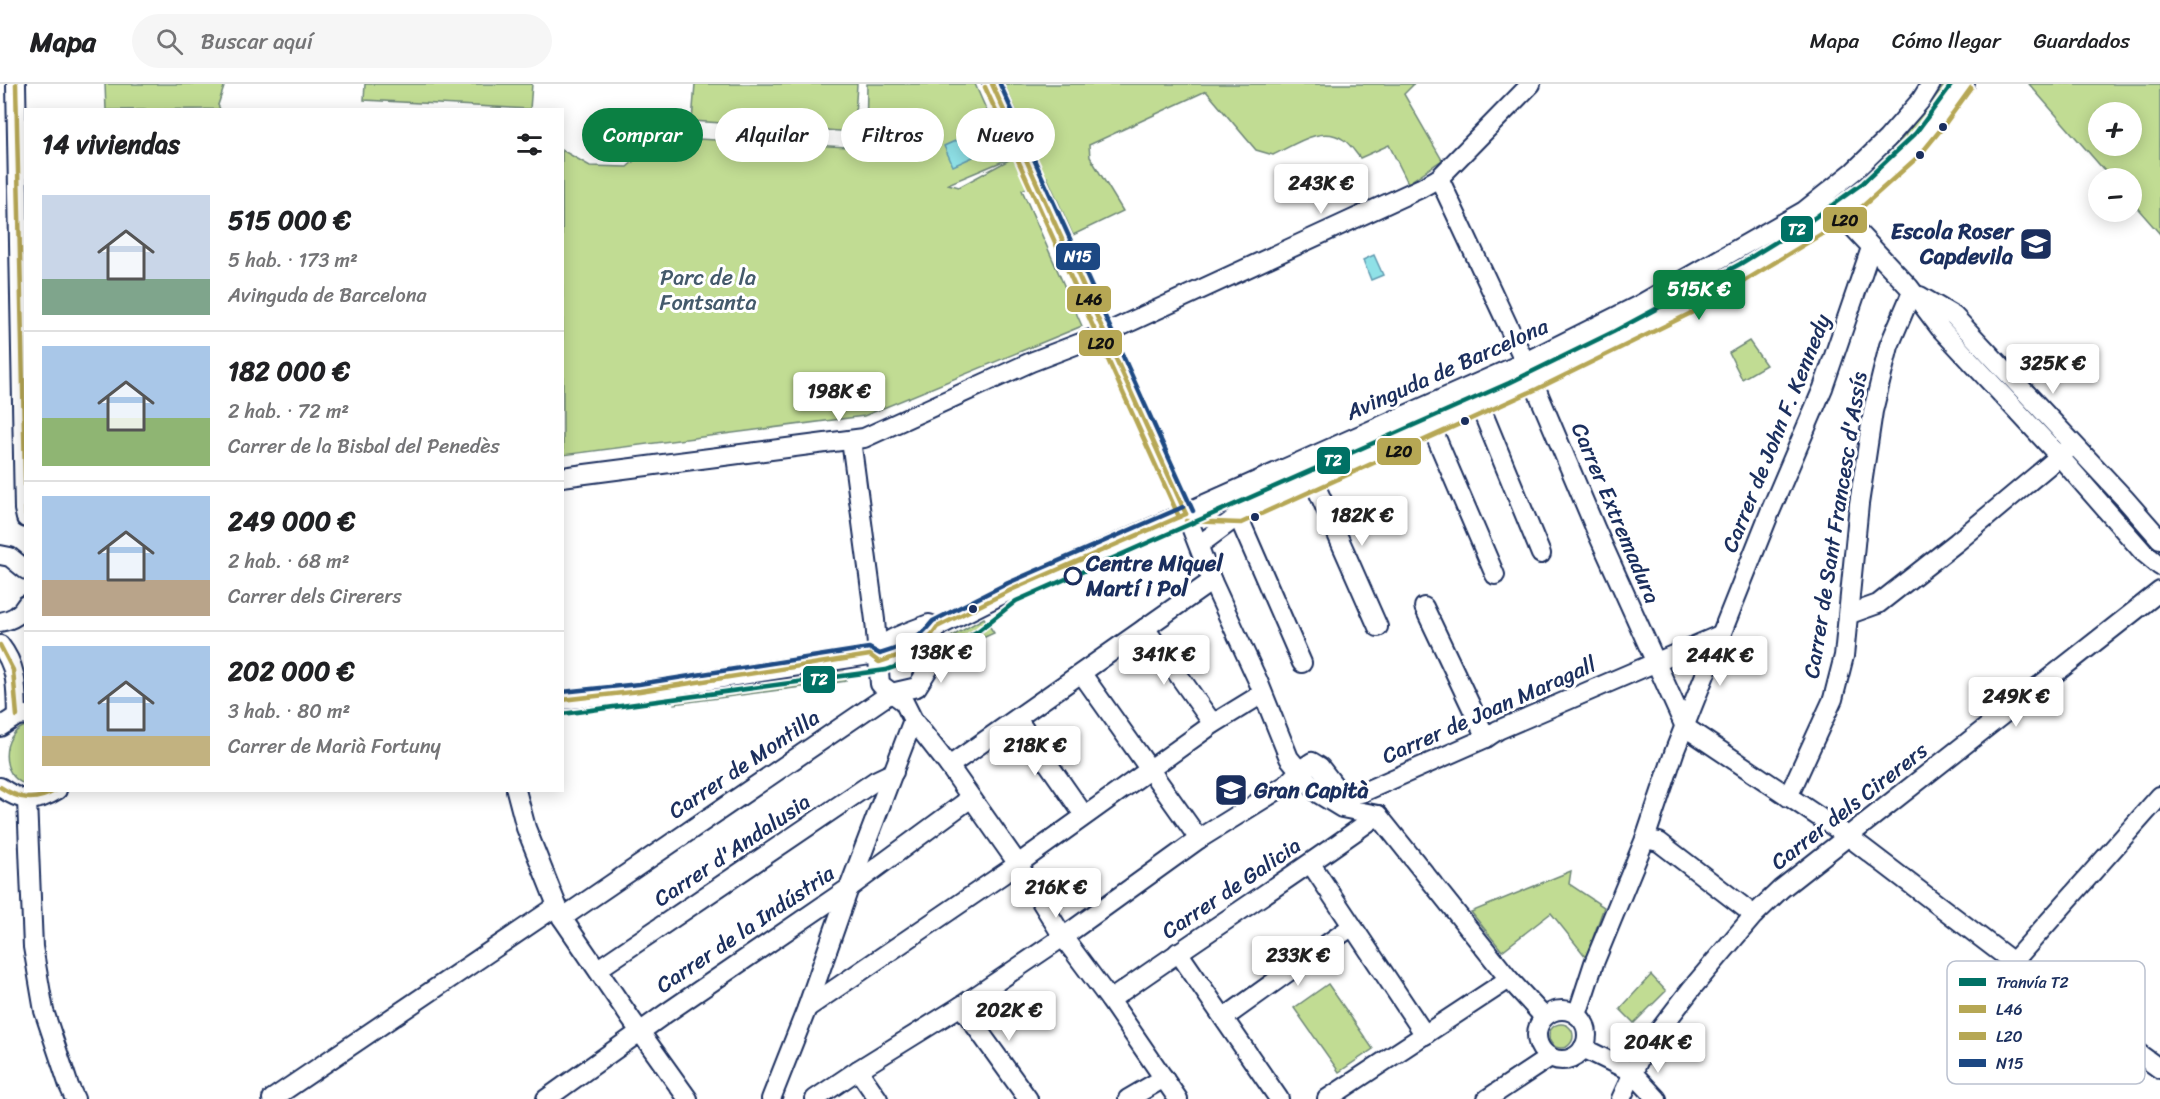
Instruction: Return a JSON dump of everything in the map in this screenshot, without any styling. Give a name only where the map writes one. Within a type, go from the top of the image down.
[{"type":"street","points":[[16,84],[24,504]]},
{"type":"street","points":[[992,84],[1186,514],[1212,581],[1258,681],[1289,758],[1306,766],[1319,794],[1342,808],[1378,815],[1509,979],[1544,1017]]},
{"type":"street","points":[[564,477],[864,438],[1031,363],[1104,334],[1381,207],[1439,178],[1531,84]]},
{"type":"street","name":"Avinguda de Barcelona","points":[[564,699],[640,691],[875,655],[900,655],[934,634],[937,627],[1011,590],[1525,363],[1640,305],[1803,211],[1854,171],[1887,139],[1921,100],[1931,84]]},
{"type":"street","name":"Avinguda de Barcelona","points":[[1199,545],[1238,516],[1534,382],[1689,306],[1841,215],[1914,150],[1965,84]]},
{"type":"street","name":"Carrer Extremadura","points":[[1439,178],[1534,382],[1596,530],[1684,727]]},
{"type":"street","points":[[1825,194],[1841,215],[1912,292],[1940,328],[2060,457],[2143,552],[2160,566]]},
{"type":"street","name":"Carrer de John F. Kennedy","points":[[1684,727],[1770,512],[1823,388],[1871,248]]},
{"type":"street","points":[[1912,292],[1954,316],[2160,539]]},
{"type":"street","name":"Carrer de Sant Francesc d'Assís","points":[[1788,797],[1833,699],[1844,656],[1850,614],[1859,504],[1873,411],[1889,346],[1912,292]]},
{"type":"street","points":[[1480,406],[1541,554]]},
{"type":"street","points":[[1432,428],[1495,575]]},
{"type":"street","points":[[850,440],[880,684],[903,702],[913,720],[949,766],[1017,864],[1063,937],[1110,1000],[1178,1099]]},
{"type":"street","points":[[1850,614],[1878,604],[1957,542],[2073,444]]},
{"type":"street","points":[[1314,482],[1378,627]]},
{"type":"street","points":[[1186,514],[1238,516],[1302,663]]},
{"type":"street","points":[[0,554],[24,548]]},
{"type":"street","points":[[0,554],[10,557],[24,568]]},
{"type":"street","points":[[949,766],[1212,581]]},
{"type":"street","name":"Carrer dels Cirerers","points":[[1621,1099],[1642,1053],[1692,988],[1754,915],[1781,889],[2160,591]]},
{"type":"street","points":[[0,622],[10,621],[24,608]]},
{"type":"street","points":[[1424,608],[1486,738]]},
{"type":"street","name":"Avinguda de Barcelona","points":[[875,655],[902,635],[928,624],[937,627]]},
{"type":"street","points":[[1145,628],[1213,724]]},
{"type":"street","name":"Carrer de Joan Maragall","points":[[1306,766],[1320,767],[1340,793],[1361,793],[1486,738],[1498,730],[1722,634]]},
{"type":"street","points":[[902,635],[920,644]]},
{"type":"street","name":"Carrer de Montilla","points":[[272,1099],[891,693],[917,687],[929,668],[925,649],[920,644]]},
{"type":"street","points":[[0,645],[13,665],[21,715],[0,727]]},
{"type":"street","points":[[1082,674],[1199,839]]},
{"type":"street","points":[[807,1008],[1017,864],[1213,724],[1262,694]]},
{"type":"street","points":[[1017,719],[1084,815]]},
{"type":"street","points":[[771,1099],[913,720]]},
{"type":"street","points":[[1577,1015],[1594,963],[1645,839],[1684,727],[1849,837],[2012,961]]},
{"type":"street","points":[[815,1099],[961,1006],[1063,937],[1199,839],[1286,785],[1306,766]]},
{"type":"street","name":"Carrer d'Andalusia","points":[[598,969],[875,781],[894,772]]},
{"type":"street","points":[[0,787],[12,796],[27,800],[45,798],[54,792]]},
{"type":"street","points":[[517,792],[526,828],[559,912],[639,1032],[688,1099]]},
{"type":"street","points":[[2014,961],[2160,796]]},
{"type":"street","name":"Carrer de la Indústria","points":[[546,1099],[639,1032],[849,888],[971,798]]},
{"type":"street","points":[[27,800],[33,946],[42,1000],[75,1099]]},
{"type":"street","name":"Carrer de Galicia","points":[[1110,1000],[1311,864],[1378,815]]},
{"type":"street","points":[[1645,839],[1659,842],[1754,915]]},
{"type":"street","points":[[1311,864],[1425,1035]]},
{"type":"street","points":[[1224,1018],[1351,927]]},
{"type":"street","points":[[1178,952],[1279,1099]]},
{"type":"street","points":[[1328,1099],[1509,979]]},
{"type":"street","points":[[961,1006],[1028,1099]]},
{"type":"street","points":[[1561,1010],[1577,1015],[1584,1022],[1587,1031],[1587,1039],[1583,1048],[1569,1059],[1550,1057],[1543,1051],[1537,1035],[1539,1024],[1551,1012],[1561,1010]]},
{"type":"street","points":[[1583,1048],[1632,1072],[1657,1099]]},
{"type":"street","points":[[1487,1099],[1550,1057]]},
{"type":"street","points":[[2145,1058],[2160,1069]]},
{"type":"street","points":[[858,1070],[878,1099]]},
{"type":"street","points":[[1128,1099],[1164,1078]]},
{"type":"green space","points":[[105,84],[225,84],[218,105],[220,108],[106,108]]},
{"type":"green space","points":[[365,84],[532,84],[530,108],[364,100]]},
{"type":"green space","points":[[695,84],[857,84],[856,108],[841,108],[841,131],[829,130],[829,108],[715,108],[715,123],[703,122],[703,108],[693,108]]},
{"type":"green space","name":"Parc de la Fontsanta","points":[[867,84],[975,84],[986,108],[956,108],[956,162],[1001,162],[948,184],[959,187],[1005,162],[1055,162],[1055,108],[1015,108],[1004,84],[1414,84],[1404,94],[1442,160],[1408,183],[1389,145],[1360,158],[1344,140],[1327,134],[1308,138],[1273,155],[1256,150],[1206,91],[1089,145],[1090,157],[1123,211],[1073,235],[1047,177],[1022,190],[1082,326],[864,416],[564,455],[564,151],[590,166],[627,167],[633,162],[703,162],[703,139],[715,140],[715,162],[829,162],[829,146],[841,147],[841,162],[944,162],[944,108],[867,108]]},
{"type":"green space","points":[[1945,84],[1959,84],[1939,113],[1871,184],[1865,175],[1901,140]]},
{"type":"green space","points":[[2029,84],[2160,84],[2160,234],[2142,213],[2142,168],[2102,168],[2092,156],[2142,156],[2142,102],[2088,102],[2088,152]]},
{"type":"green space","points":[[1804,219],[1809,228],[1691,297],[1555,367],[1550,357]]},
{"type":"green space","points":[[1749,341],[1766,365],[1742,379],[1729,353]]},
{"type":"green space","points":[[1503,379],[1508,389],[1288,486],[1284,477]]},
{"type":"green space","points":[[984,618],[994,633],[956,650],[949,638]]},
{"type":"green space","points":[[844,671],[846,681],[674,704],[673,695]]},
{"type":"green space","points":[[24,727],[24,784],[17,780],[7,765],[7,746],[17,731]]},
{"type":"green space","points":[[1571,871],[1569,884],[1604,907],[1586,957],[1551,913],[1502,951],[1471,912]]},
{"type":"green space","points":[[1651,975],[1666,991],[1634,1023],[1620,1009]]},
{"type":"green space","points":[[1328,984],[1373,1049],[1339,1072],[1294,1008]]},
{"type":"green space","points":[[1561,1024],[1570,1027],[1573,1036],[1570,1045],[1561,1048],[1552,1045],[1549,1036],[1552,1027]]},
{"type":"water","points":[[956,141],[956,162],[962,162],[953,166],[944,146]]},
{"type":"water","points":[[1374,255],[1383,275],[1371,280],[1363,260]]},
{"type":"tram line","name":"T2","points":[[564,714],[886,670],[952,647],[978,631],[1016,601],[1509,383],[1613,332],[1740,264],[1810,221],[1863,183],[1915,134],[1952,84]]},
{"type":"transit line","name":"L46","points":[[16,84],[24,430]]},
{"type":"transit line","name":"L46","points":[[992,84],[1186,514]]},
{"type":"transit line","name":"N15","points":[[1000,84],[1193,511]]},
{"type":"transit line","name":"L20","points":[[985,87],[1179,517]]},
{"type":"transit line","name":"L20","points":[[1186,521],[1241,523],[1537,389],[1693,312],[1853,215],[1920,155],[1971,88]]},
{"type":"transit line","name":"N15","points":[[564,692],[639,684],[869,648],[880,654],[910,642],[933,621],[1008,583],[1183,507]]},
{"type":"transit line","name":"L46","points":[[564,700],[640,691],[870,655],[879,662],[896,657],[926,640],[937,627],[1011,590],[1186,514]]},
{"type":"transit line","name":"L46","points":[[0,645],[13,670],[17,716]]},
{"type":"transit line","name":"L46","points":[[0,787],[14,795],[28,798],[52,792]]},
{"type":"place","name":"Escola Roser Capdevila","points":[[2036,244]]},
{"type":"place","name":"Centre Miquel Martí i Pol","points":[[1073,576]]},
{"type":"place","name":"Gran Capità","points":[[1231,790]]}]
